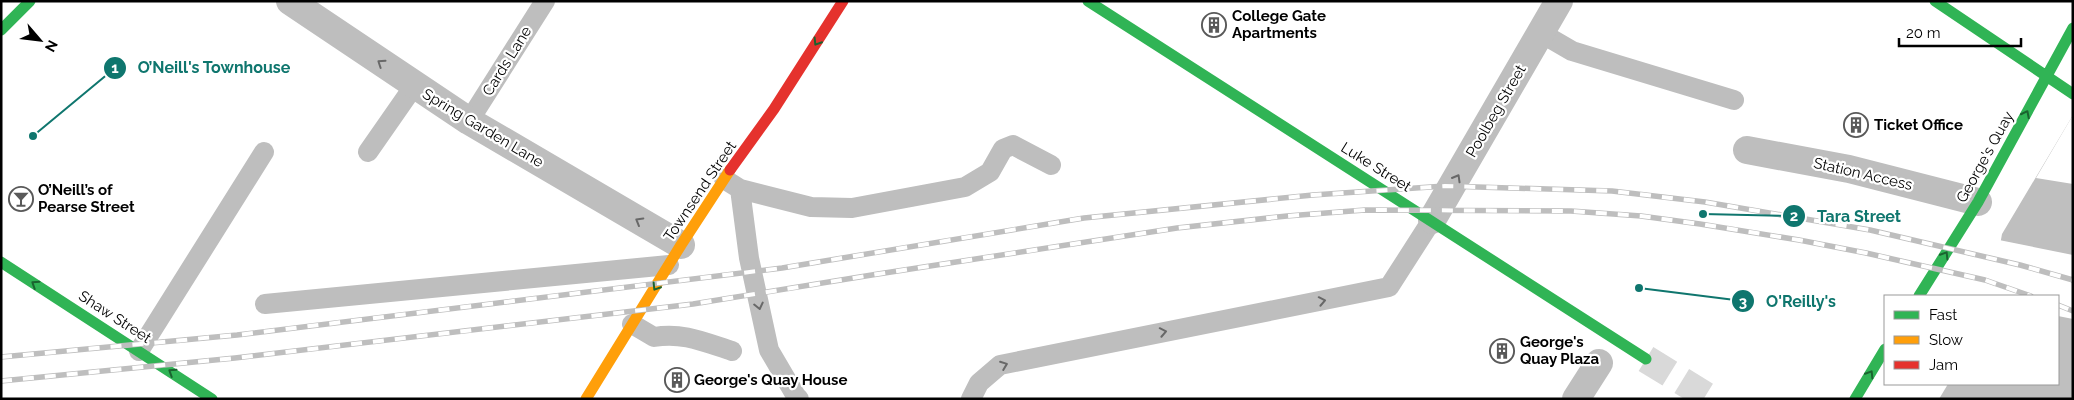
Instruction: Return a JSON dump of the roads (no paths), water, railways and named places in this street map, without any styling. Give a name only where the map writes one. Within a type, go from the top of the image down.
[{"type":"street","points":[[1,30],[30,1]]},
{"type":"street","name":"Spring Garden Lane","points":[[290,1],[414,86],[675,255]]},
{"type":"street","name":"Townsend Street","points":[[586,399],[675,255],[732,184],[774,110],[843,1]]},
{"type":"street","name":"Luke Street","points":[[1088,1],[1646,359]]},
{"type":"street","name":"Poolbeg Street","points":[[1432,220],[1560,1]]},
{"type":"street","points":[[1935,1],[2072,94]]},
{"type":"street","name":"George's Quay","points":[[1920,295],[1978,202],[2073,28]]},
{"type":"street","name":"Station Access","points":[[1747,150],[1849,169],[1978,202]]},
{"type":"street","name":"Shaw Street","points":[[1,262],[212,399]]},
{"type":"street","points":[[1855,399],[1884,351]]},
{"type":"street","points":[[1576,399],[1599,363]]},
{"type":"lane","name":"Cards Lane","points":[[469,121],[544,1]]},
{"type":"lane","points":[[1541,32],[1572,51],[1734,100]]},
{"type":"lane","points":[[368,152],[414,86]]},
{"type":"lane","points":[[799,399],[769,350],[732,184],[811,207],[852,208],[965,187],[990,172],[1003,149],[1013,145],[1051,165]]},
{"type":"lane","points":[[139,351],[264,152]]},
{"type":"lane","points":[[971,399],[979,383],[1000,364],[1389,287],[1432,220]]},
{"type":"lane","points":[[265,304],[675,255]]},
{"type":"lane","points":[[632,324],[654,337],[671,334],[686,336],[732,350]]},
{"type":"tunnel","points":[[1646,359],[1711,399]]},
{"type":"railway","points":[[1,357],[237,335],[782,268],[1084,218],[1313,195],[1445,186],[1612,191],[1705,202],[1870,230],[2020,265],[2073,280]]},
{"type":"railway","points":[[1,381],[235,358],[693,304],[1177,228],[1365,210],[1571,211],[1641,216],[1799,240],[1866,253],[1985,280],[2028,295]]},
{"type":"railway","points":[[2059,305],[2073,311]]},
{"type":"place","name":"College Gate Apartments","points":[[1214,25]]},
{"type":"place","name":"Ticket Office","points":[[1856,125]]},
{"type":"place","name":"O’Neill's Townhouse","points":[[33,136]]},
{"type":"place","name":"O’Neill’s of Pearse Street","points":[[21,199]]},
{"type":"place","name":"Tara Street","points":[[1703,214]]},
{"type":"place","name":"O'Reilly's","points":[[1639,288]]},
{"type":"place","name":"George's Quay Plaza","points":[[1502,351]]},
{"type":"place","name":"George's Quay House","points":[[677,380]]}]
